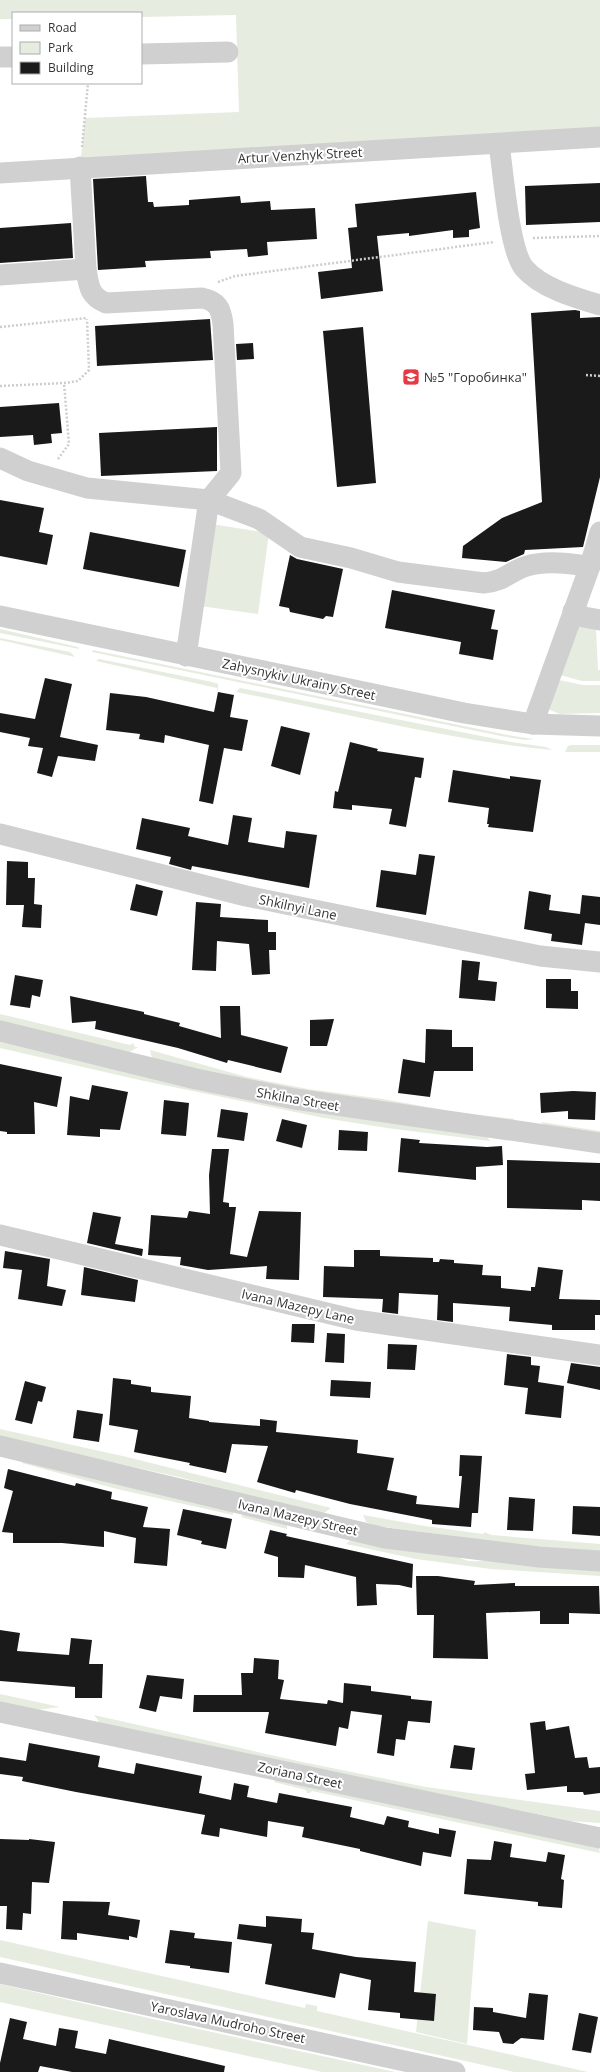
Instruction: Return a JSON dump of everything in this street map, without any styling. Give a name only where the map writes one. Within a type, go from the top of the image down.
[{"type":"street","points":[[142,54],[228,52]]},
{"type":"street","points":[[0,57],[12,57]]},
{"type":"street","name":"Artur Venzhyk Street","points":[[0,173],[600,137]]},
{"type":"street","points":[[500,144],[513,239],[518,256],[524,268],[537,279],[568,296],[600,305]]},
{"type":"street","points":[[80,167],[86,269],[89,287],[96,299],[106,303],[202,298],[214,302],[222,313],[231,473],[209,500],[186,656]]},
{"type":"street","points":[[0,275],[86,269]]},
{"type":"street","points":[[0,458],[38,474],[87,488],[209,500],[259,519],[300,547],[352,558],[398,572],[484,583],[498,582],[526,566],[551,562],[590,566]]},
{"type":"street","points":[[533,724],[590,566],[600,532]]},
{"type":"street","points":[[573,611],[584,617],[600,620]]},
{"type":"street","name":"Zahysnykiv Ukrainy Street","points":[[0,616],[186,656],[456,711],[533,724],[600,726]]},
{"type":"street","name":"Shkilnyi Lane","points":[[0,834],[246,896],[540,956],[600,962]]},
{"type":"street","name":"Shkilna Street","points":[[0,1031],[196,1079],[295,1099],[600,1143]]},
{"type":"street","name":"Ivana Mazepy Lane","points":[[0,1235],[356,1320],[600,1355]]},
{"type":"street","name":"Ivana Mazepy Street","points":[[0,1446],[385,1538],[539,1557],[600,1561]]},
{"type":"street","name":"Zoriana Street","points":[[0,1712],[600,1838]]},
{"type":"street","name":"Yaroslava Mudroho Street","points":[[0,1973],[455,2072]]},
{"type":"path","points":[[80,167],[88,84]]},
{"type":"path","points":[[202,298],[221,279],[235,276],[513,239],[600,236]]},
{"type":"path","points":[[0,386],[78,381],[89,370],[87,319],[96,299]]},
{"type":"path","points":[[0,327],[87,319]]},
{"type":"path","points":[[586,374],[600,376]]},
{"type":"path","points":[[38,474],[54,464],[69,444],[64,383]]},
{"type":"green space","points":[[0,0],[600,0],[600,137],[80,167],[85,118],[239,112],[236,15],[142,17],[142,12],[12,12],[12,19],[0,19]]},
{"type":"green space","points":[[211,524],[269,533],[258,614],[200,606]]},
{"type":"green space","points":[[578,622],[596,629],[600,681],[582,681],[560,675]]},
{"type":"green space","points":[[0,629],[78,647],[79,649],[0,633]]},
{"type":"green space","points":[[0,638],[70,652],[75,657],[0,640]]},
{"type":"green space","points":[[93,650],[513,736],[534,739],[525,740],[501,736],[92,652]]},
{"type":"green space","points":[[99,659],[212,682],[218,684],[218,692],[217,688],[96,661]]},
{"type":"green space","points":[[559,680],[583,685],[600,685],[600,713],[560,714],[550,710],[549,707]]},
{"type":"green space","points":[[240,688],[511,742],[546,747],[552,750],[473,740],[433,733],[236,692]]},
{"type":"green space","points":[[600,745],[600,752],[565,752],[568,746]]},
{"type":"green space","points":[[0,1014],[130,1045],[133,1043],[135,1047],[138,1047],[128,1053],[0,1021]]},
{"type":"green space","points":[[0,1041],[487,1137],[490,1141],[387,1128],[324,1118],[144,1081],[0,1048]]},
{"type":"green space","points":[[150,1050],[247,1077],[308,1089],[383,1099],[455,1112],[515,1119],[510,1121],[256,1085],[152,1058]]},
{"type":"green space","points":[[541,1122],[600,1131],[600,1139],[547,1128]]},
{"type":"green space","points":[[0,1429],[127,1457],[331,1508],[324,1513],[307,1511],[179,1477],[0,1438]]},
{"type":"green space","points":[[25,1460],[233,1511],[233,1515],[117,1489],[22,1463]]},
{"type":"green space","points":[[244,1513],[287,1525],[287,1529],[241,1517]]},
{"type":"green space","points":[[363,1515],[425,1526],[483,1534],[485,1532],[491,1535],[600,1544],[600,1552],[521,1545],[377,1526],[366,1522]]},
{"type":"green space","points":[[352,1539],[457,1556],[469,1561],[483,1561],[491,1559],[600,1570],[600,1576],[491,1569],[416,1559],[346,1544]]},
{"type":"green space","points":[[0,1694],[60,1707],[35,1710],[0,1704]]},
{"type":"green space","points":[[94,1715],[302,1762],[426,1787],[600,1811],[600,1823],[570,1821],[100,1723]]},
{"type":"green space","points":[[276,1779],[593,1843],[599,1849],[600,1853],[312,1791],[307,1793],[306,1790],[274,1782]]},
{"type":"green space","points":[[428,1921],[476,1930],[467,2044],[416,2032]],"holes":[[[421,1993],[436,1994],[434,2021]]]},
{"type":"green space","points":[[0,1940],[305,2008],[306,2004],[317,2006],[317,2011],[588,2072],[514,2072],[0,1957]]},
{"type":"green space","points":[[0,1984],[395,2072],[322,2072],[0,2002]]},
{"type":"building","points":[[146,176],[148,202],[153,202],[154,207],[189,205],[189,200],[240,196],[241,203],[270,201],[271,210],[315,208],[317,239],[267,242],[268,255],[248,257],[247,249],[210,251],[211,258],[145,261],[146,267],[98,270],[93,179]]},
{"type":"building","points":[[600,183],[600,222],[526,225],[525,186]]},
{"type":"building","points":[[476,192],[480,228],[469,230],[469,237],[453,238],[453,230],[409,236],[409,233],[377,236],[383,291],[321,299],[318,272],[352,268],[348,228],[357,227],[355,204]]},
{"type":"building","points":[[71,223],[73,258],[0,263],[0,228]]},
{"type":"building","points":[[575,310],[580,311],[580,318],[600,317],[600,477],[583,547],[525,550],[524,554],[506,562],[462,558],[463,546],[502,518],[542,502],[531,313]]},
{"type":"building","points":[[210,319],[213,360],[97,366],[95,326]]},
{"type":"building","points":[[363,327],[376,483],[337,487],[323,331]]},
{"type":"building","points":[[253,343],[254,359],[237,360],[236,344]]},
{"type":"building","points":[[59,403],[62,433],[51,434],[52,443],[34,445],[33,435],[0,437],[0,407]]},
{"type":"building","points":[[217,427],[217,471],[101,476],[99,433]]},
{"type":"building","points":[[0,500],[44,508],[39,532],[53,535],[47,565],[0,556]]},
{"type":"building","points":[[90,532],[186,550],[179,587],[83,569]]},
{"type":"building","points":[[290,555],[297,559],[343,569],[333,617],[326,616],[323,619],[290,612],[289,608],[279,606]]},
{"type":"building","points":[[392,590],[495,610],[491,629],[498,630],[493,660],[459,654],[461,642],[385,628]]},
{"type":"building","points":[[45,678],[72,684],[60,737],[98,745],[95,761],[58,756],[52,777],[37,773],[43,748],[28,746],[30,738],[0,732],[0,713],[35,719]]},
{"type":"building","points":[[218,692],[234,695],[230,717],[248,720],[242,751],[224,748],[213,804],[199,801],[209,745],[165,735],[164,743],[139,739],[140,734],[106,730],[110,693],[146,697],[214,712]]},
{"type":"building","points":[[281,726],[310,733],[300,775],[271,766]]},
{"type":"building","points":[[350,742],[378,749],[377,751],[424,758],[421,778],[415,777],[406,827],[389,824],[392,809],[352,805],[352,810],[333,808],[335,791],[338,792]]},
{"type":"building","points":[[453,770],[510,779],[510,776],[541,780],[533,832],[488,827],[489,808],[448,802]]},
{"type":"building","points":[[233,815],[252,818],[248,842],[284,848],[286,831],[317,835],[309,888],[192,866],[191,870],[169,864],[171,857],[136,849],[142,818],[190,828],[188,836],[228,845]]},
{"type":"building","points":[[419,854],[435,856],[426,915],[376,907],[381,870],[416,875]]},
{"type":"building","points":[[7,861],[28,862],[28,878],[35,878],[34,904],[42,905],[41,928],[22,927],[24,905],[6,905]]},
{"type":"building","points":[[136,884],[163,891],[157,916],[130,910]]},
{"type":"building","points":[[529,891],[551,895],[549,910],[580,914],[582,895],[600,897],[600,925],[585,923],[582,945],[551,941],[552,934],[524,929]]},
{"type":"building","points":[[196,902],[221,904],[220,917],[268,920],[268,932],[276,932],[276,950],[269,950],[270,974],[252,975],[249,944],[217,941],[216,971],[192,970]]},
{"type":"building","points":[[462,960],[480,962],[478,980],[497,982],[495,1001],[459,998]]},
{"type":"building","points":[[15,975],[43,980],[40,997],[32,995],[30,1008],[10,1005]]},
{"type":"building","points":[[546,979],[571,979],[571,991],[578,991],[578,1009],[546,1008]]},
{"type":"building","points":[[70,996],[144,1012],[144,1014],[180,1023],[179,1026],[221,1038],[220,1006],[240,1006],[241,1035],[288,1047],[281,1073],[228,1060],[227,1063],[178,1048],[95,1029],[96,1021],[72,1023]]},
{"type":"building","points":[[334,1019],[327,1046],[310,1046],[310,1020]]},
{"type":"building","points":[[426,1029],[452,1030],[452,1047],[473,1047],[473,1071],[434,1071],[430,1097],[398,1093],[403,1059],[425,1063]]},
{"type":"building","points":[[0,1064],[62,1077],[57,1107],[34,1102],[35,1134],[7,1134],[7,1132],[0,1131]]},
{"type":"building","points":[[92,1085],[128,1092],[120,1130],[100,1129],[100,1137],[67,1135],[70,1096],[89,1100]]},
{"type":"building","points":[[573,1091],[596,1092],[595,1120],[568,1119],[568,1111],[541,1113],[540,1093]]},
{"type":"building","points":[[164,1100],[189,1103],[186,1136],[161,1134]]},
{"type":"building","points":[[221,1109],[248,1113],[244,1141],[217,1137]]},
{"type":"building","points":[[282,1119],[307,1125],[302,1148],[276,1141]]},
{"type":"building","points":[[339,1130],[368,1132],[367,1151],[338,1150]]},
{"type":"building","points":[[401,1138],[420,1140],[419,1143],[487,1147],[502,1146],[503,1165],[476,1167],[476,1180],[398,1172]]},
{"type":"building","points":[[212,1149],[229,1149],[223,1202],[229,1203],[229,1207],[236,1207],[230,1254],[247,1257],[259,1211],[301,1212],[299,1280],[266,1279],[267,1266],[208,1270],[180,1265],[181,1257],[148,1255],[151,1215],[187,1218],[189,1211],[210,1214],[209,1175]]},
{"type":"building","points":[[507,1160],[600,1163],[600,1201],[582,1200],[582,1210],[507,1208]]},
{"type":"building","points":[[93,1212],[121,1217],[115,1244],[143,1249],[142,1256],[87,1243]]},
{"type":"building","points":[[354,1250],[380,1250],[380,1256],[433,1258],[433,1262],[439,1262],[440,1259],[454,1260],[454,1263],[483,1265],[482,1275],[501,1276],[501,1288],[531,1291],[531,1287],[535,1287],[538,1267],[563,1270],[559,1299],[600,1300],[600,1315],[595,1315],[595,1330],[552,1330],[552,1325],[509,1321],[510,1307],[453,1303],[453,1322],[437,1320],[438,1295],[399,1293],[398,1314],[382,1312],[383,1299],[323,1297],[324,1266],[354,1267]]},
{"type":"building","points":[[5,1251],[50,1259],[47,1286],[66,1290],[62,1306],[18,1299],[22,1270],[3,1268]]},
{"type":"building","points":[[84,1267],[138,1280],[135,1302],[81,1295]]},
{"type":"building","points":[[292,1324],[315,1324],[314,1343],[291,1342]]},
{"type":"building","points":[[327,1333],[345,1334],[344,1363],[325,1362]]},
{"type":"building","points":[[388,1344],[417,1345],[415,1370],[387,1369]]},
{"type":"building","points":[[507,1354],[531,1357],[531,1365],[540,1366],[538,1382],[564,1386],[561,1418],[525,1414],[528,1388],[504,1385]]},
{"type":"building","points":[[571,1363],[600,1367],[600,1390],[567,1383]]},
{"type":"building","points":[[113,1378],[131,1380],[131,1384],[151,1387],[151,1392],[191,1396],[189,1418],[209,1422],[260,1426],[260,1419],[277,1421],[276,1432],[358,1440],[357,1453],[394,1458],[387,1490],[417,1496],[416,1504],[459,1508],[462,1476],[459,1476],[460,1455],[482,1456],[478,1513],[472,1513],[471,1527],[432,1524],[432,1520],[350,1504],[296,1490],[295,1493],[257,1482],[268,1446],[232,1444],[226,1473],[189,1465],[190,1463],[134,1452],[138,1430],[109,1425]]},
{"type":"building","points":[[331,1380],[371,1382],[370,1398],[330,1396]]},
{"type":"building","points":[[25,1381],[46,1387],[42,1402],[38,1401],[32,1424],[15,1420]]},
{"type":"building","points":[[77,1410],[103,1414],[99,1442],[73,1438]]},
{"type":"building","points":[[8,1469],[75,1486],[76,1483],[112,1492],[111,1499],[148,1507],[143,1527],[170,1529],[167,1566],[134,1563],[136,1538],[104,1531],[104,1547],[62,1543],[13,1543],[13,1533],[2,1532],[13,1491],[4,1488]]},
{"type":"building","points":[[509,1497],[535,1499],[533,1531],[507,1530]]},
{"type":"building","points":[[573,1506],[600,1507],[600,1536],[572,1534]]},
{"type":"building","points":[[183,1509],[232,1519],[226,1549],[201,1544],[202,1541],[177,1535]]},
{"type":"building","points":[[270,1530],[287,1534],[286,1536],[413,1564],[412,1588],[399,1585],[376,1584],[377,1605],[357,1606],[356,1577],[305,1565],[304,1578],[278,1577],[278,1557],[264,1553]]},
{"type":"building","points":[[416,1576],[438,1576],[475,1581],[474,1585],[515,1583],[515,1586],[599,1586],[600,1614],[569,1613],[569,1624],[540,1624],[540,1611],[486,1613],[488,1659],[433,1658],[434,1615],[417,1615]]},
{"type":"building","points":[[0,1630],[20,1633],[17,1651],[69,1655],[71,1638],[92,1640],[89,1664],[103,1664],[102,1698],[75,1698],[75,1687],[0,1681]]},
{"type":"building","points":[[254,1658],[279,1660],[278,1679],[284,1680],[280,1699],[327,1704],[328,1700],[343,1703],[344,1683],[371,1686],[371,1691],[411,1696],[411,1699],[432,1701],[430,1723],[408,1721],[405,1740],[396,1739],[394,1756],[377,1753],[382,1715],[351,1711],[348,1729],[339,1727],[336,1746],[265,1733],[269,1712],[193,1712],[194,1695],[242,1695],[241,1673],[253,1673]]},
{"type":"building","points":[[147,1675],[184,1679],[182,1699],[160,1696],[156,1712],[139,1708]]},
{"type":"building","points":[[545,1721],[546,1730],[569,1726],[575,1758],[587,1757],[589,1768],[600,1767],[600,1793],[584,1795],[583,1792],[567,1792],[567,1786],[527,1790],[525,1774],[535,1773],[530,1723]]},
{"type":"building","points":[[29,1743],[100,1756],[98,1767],[134,1774],[136,1763],[202,1776],[199,1793],[231,1800],[234,1783],[249,1786],[247,1797],[277,1803],[279,1793],[352,1807],[350,1817],[384,1825],[387,1816],[409,1821],[408,1827],[439,1834],[439,1828],[456,1831],[451,1857],[423,1852],[421,1866],[360,1851],[360,1849],[302,1837],[304,1827],[268,1821],[267,1837],[220,1828],[219,1837],[201,1834],[205,1815],[76,1792],[22,1781],[23,1777],[0,1774],[0,1757],[26,1761]]},
{"type":"building","points":[[454,1745],[475,1748],[472,1770],[450,1768]]},
{"type":"building","points":[[0,1839],[29,1839],[55,1842],[49,1883],[32,1882],[31,1914],[23,1913],[22,1930],[6,1929],[7,1906],[0,1906]]},
{"type":"building","points":[[494,1841],[512,1844],[510,1857],[546,1862],[548,1852],[565,1855],[561,1879],[564,1880],[562,1908],[538,1906],[538,1902],[464,1894],[467,1859],[491,1860]]},
{"type":"building","points":[[63,1901],[110,1902],[108,1915],[140,1920],[137,1938],[129,1936],[129,1940],[77,1933],[77,1940],[61,1939]]},
{"type":"building","points":[[266,1916],[302,1919],[301,1932],[314,1933],[312,1949],[356,1957],[416,1962],[414,1992],[436,1994],[434,2021],[400,2018],[400,2013],[368,2010],[371,1980],[340,1973],[335,1998],[265,1984],[272,1944],[237,1939],[239,1924],[266,1927]]},
{"type":"building","points":[[170,1930],[195,1933],[194,1938],[232,1942],[229,1973],[165,1963]]},
{"type":"building","points":[[529,1993],[548,1995],[544,2040],[521,2038],[513,2044],[503,2043],[499,2032],[473,2030],[474,2007],[493,2008],[493,2012],[526,2018]]},
{"type":"building","points":[[579,2013],[598,2017],[591,2053],[572,2050]]},
{"type":"building","points":[[10,2018],[27,2022],[23,2039],[56,2046],[59,2028],[78,2031],[75,2048],[106,2054],[109,2039],[225,2066],[224,2072],[72,2072],[40,2066],[38,2072],[0,2072],[0,2063]]},
{"type":"place","name":"№5 \"Горобинка\"","points":[[411,377]]}]
